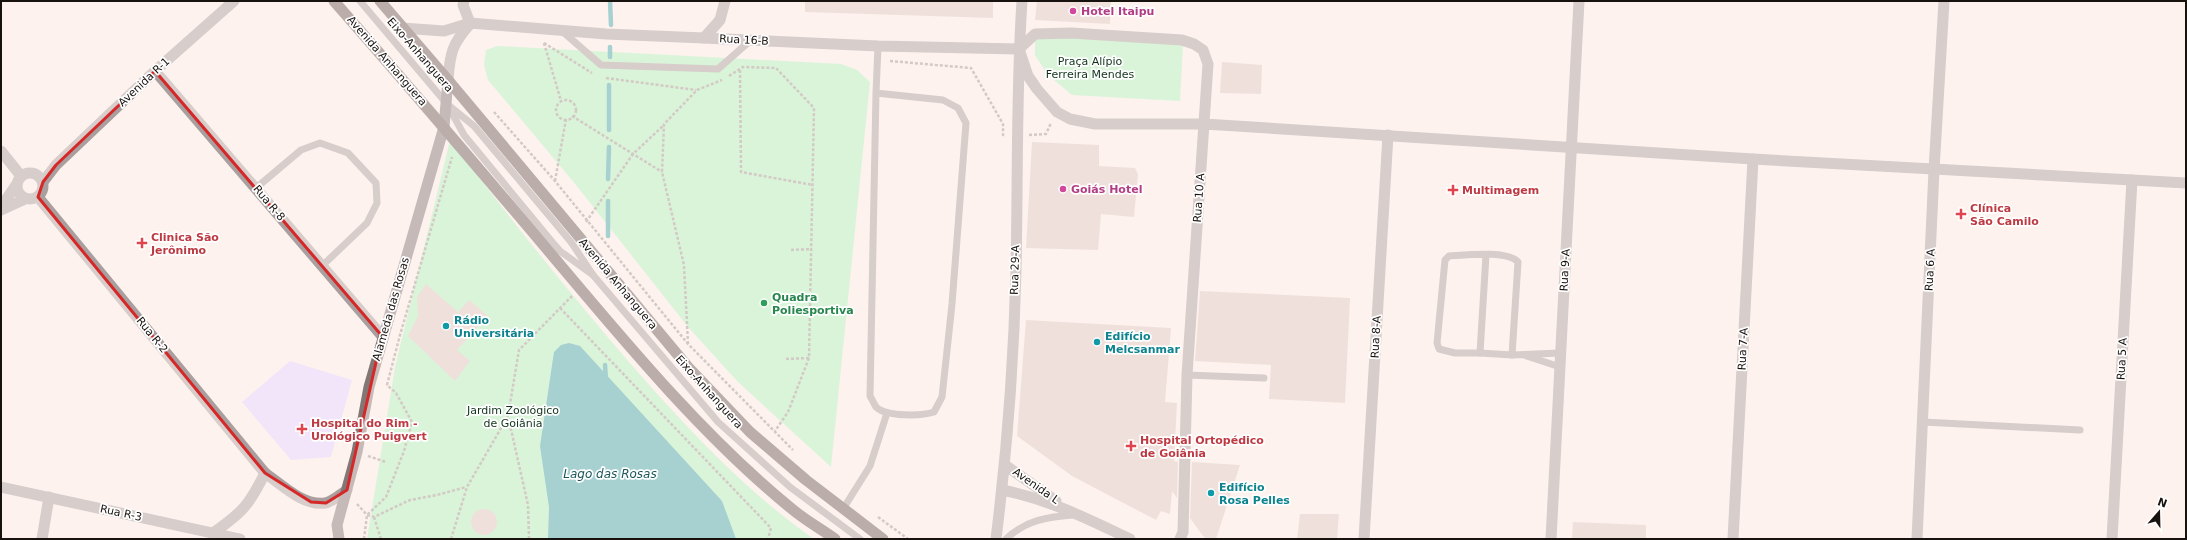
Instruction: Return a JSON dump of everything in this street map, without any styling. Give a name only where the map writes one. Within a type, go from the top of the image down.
[{"type":"main road","name":"Avenida Anhanguera","points":[[334,1],[444,126],[580,288],[659,378],[732,456],[793,510],[835,539]]},
{"type":"main road","name":"Avenida Anhanguera","points":[[380,1],[688,367],[750,432],[843,509],[883,539]]},
{"type":"main road","name":"Alameda das Rosas","points":[[339,539],[337,525],[357,452],[369,387],[382,336],[444,126],[448,80]]},
{"type":"street","name":"Avenida R-1","points":[[40,178],[56,166],[155,71],[234,1]]},
{"type":"street","points":[[448,80],[451,51],[456,40],[470,23],[463,5],[464,1]]},
{"type":"street","points":[[704,38],[720,20],[725,1]]},
{"type":"street","name":"Rua 29-A","points":[[996,539],[1005,465],[1016,271],[1017,136],[1019,49],[1022,1]]},
{"type":"street","name":"Rua 9-A","points":[[1551,539],[1579,1]]},
{"type":"street","name":"Rua 6 A","points":[[1917,539],[1934,170],[1944,1]]},
{"type":"street","name":"Rua 16-B","points":[[402,28],[444,32],[470,23],[562,31],[704,38],[878,46],[1019,49]]},
{"type":"street","name":"Rua 10 A","points":[[1019,49],[1035,34],[1071,33],[1158,38],[1182,40],[1194,44],[1203,50],[1208,64],[1187,375],[1183,532],[1180,539]]},
{"type":"street","points":[[1019,49],[1028,76],[1057,112],[1070,119],[1095,124],[1204,124],[1934,170],[2186,183]]},
{"type":"street","name":"Rua R-8","points":[[155,71],[382,336]]},
{"type":"street","name":"Rua 8-A","points":[[1364,539],[1388,135]]},
{"type":"street","points":[[1,151],[19,181],[17,191],[25,199]]},
{"type":"street","name":"Rua 7-A","points":[[1733,539],[1753,159]]},
{"type":"street","points":[[26,173],[40,178],[43,188],[38,197],[30,200],[25,199],[1,209],[26,173]]},
{"type":"street","name":"Rua 5 A","points":[[2112,539],[2132,180]]},
{"type":"street","name":"Rua R-2","points":[[38,197],[265,473],[295,494],[311,502],[326,503],[347,490]]},
{"type":"street","name":"Avenida L","points":[[1005,465],[1066,508]]},
{"type":"street","points":[[214,532],[238,516],[253,498],[265,473]]},
{"type":"street","name":"Rua R-3","points":[[1,487],[214,532],[240,539]]},
{"type":"street","name":"Avenida L","points":[[1002,490],[1026,495],[1066,508],[1130,539]]},
{"type":"street","points":[[42,539],[49,497]]},
{"type":"lane","name":"Eixo-Anhanguera","points":[[360,1],[447,104],[479,132],[571,242],[593,275],[718,422],[790,488],[860,539]]},
{"type":"lane","points":[[562,31],[601,65],[718,69],[751,40]]},
{"type":"lane","points":[[876,93],[943,100],[958,108],[966,123],[952,304],[942,397],[934,412],[924,415],[887,413],[877,408],[870,396],[876,93],[878,46]]},
{"type":"lane","name":"Eixo-Anhanguera","points":[[447,104],[464,135],[553,243],[560,251],[593,275]]},
{"type":"lane","points":[[256,188],[301,150],[320,144],[348,153],[376,184],[377,204],[367,223],[322,266]]},
{"type":"lane","points":[[1480,353],[1486,255]]},
{"type":"lane","points":[[1512,355],[1518,262],[1510,256],[1449,256],[1445,260],[1437,342],[1439,349],[1455,354],[1480,353],[1512,355],[1522,355],[1560,353]]},
{"type":"lane","points":[[1522,355],[1560,367]]},
{"type":"lane","points":[[1187,375],[1264,378]]},
{"type":"lane","points":[[843,509],[870,466],[887,413]]},
{"type":"lane","points":[[1923,422],[2080,430]]},
{"type":"lane","points":[[1006,539],[1028,523],[1079,514]]},
{"type":"path","points":[[536,42],[551,43]]},
{"type":"path","points":[[544,43],[561,101]]},
{"type":"path","points":[[877,60],[971,68],[1003,124],[1003,135],[1017,136],[1046,134],[1057,112]]},
{"type":"path","points":[[577,235],[633,154],[696,90],[715,84],[743,67],[776,68],[814,108],[809,358],[788,412],[775,431]]},
{"type":"path","points":[[740,69],[741,172],[813,185]]},
{"type":"path","points":[[567,100],[573,102],[576,111],[572,116],[566,119],[560,118],[556,112],[556,106],[561,101],[567,100]]},
{"type":"path","points":[[492,110],[555,181],[688,344],[797,454]]},
{"type":"path","points":[[572,116],[662,172]]},
{"type":"path","points":[[555,181],[566,119]]},
{"type":"path","points":[[664,124],[662,172],[684,265],[688,344]]},
{"type":"path","points":[[364,539],[367,515],[386,497],[404,451],[412,422],[396,393],[387,385],[400,335],[457,142]]},
{"type":"path","points":[[791,250],[812,249]]},
{"type":"path","points":[[451,539],[467,487],[508,416],[519,350],[580,288]]},
{"type":"path","points":[[560,308],[771,528],[768,539]]},
{"type":"path","points":[[786,359],[809,358]]},
{"type":"path","points":[[508,416],[528,505],[529,539]]},
{"type":"path","points":[[357,452],[386,462]]},
{"type":"path","points":[[357,504],[367,515],[374,517],[410,500],[467,487]]},
{"type":"path","points":[[876,516],[908,539]]},
{"type":"path","points":[[374,517],[381,539]]},
{"type":"highlighted area","points":[[155,71],[382,336],[347,490],[326,503],[311,502],[265,473],[38,197],[43,182],[56,165]]},
{"type":"shaded area","name":"Hospital do Rim - Urológico Puigvert","points":[[290,361],[352,380],[331,457],[291,460],[242,402]]},
{"type":"green space","name":"Praça Alípio Ferreira Mendes","points":[[1035,35],[1183,44],[1180,101],[1072,95],[1048,75],[1035,55]]},
{"type":"green space","points":[[497,46],[841,64],[857,70],[870,82],[831,467],[738,382],[688,327],[576,185],[488,80],[484,65],[486,50]]},
{"type":"green space","name":"Jardim Zoológico de Goiânia","points":[[450,140],[560,280],[629,362],[672,410],[716,456],[763,500],[814,539],[367,539],[395,367]]},
{"type":"water","name":"Lago das Rosas","points":[[569,343],[580,346],[722,501],[736,539],[548,539],[549,507],[540,446],[554,352],[561,345]]},
{"type":"building","points":[[805,1],[993,1],[993,18],[805,12]]},
{"type":"building","name":"Hotel Itaipu","points":[[1037,1],[1111,1],[1110,24],[1035,20]]},
{"type":"building","points":[[1222,62],[1262,65],[1261,94],[1220,93]]},
{"type":"building","points":[[1032,142],[1099,145],[1099,166],[1135,168],[1138,174],[1134,217],[1101,214],[1098,250],[1026,248]]},
{"type":"building","name":"Rádio Universitária","points":[[426,284],[458,312],[469,300],[488,316],[457,350],[470,361],[455,381],[408,336],[418,316],[417,297]]},
{"type":"building","points":[[1200,291],[1350,298],[1345,403],[1269,399],[1271,365],[1195,361]]},
{"type":"building","points":[[1026,320],[1171,328],[1165,402],[1177,403],[1174,461],[1178,462],[1177,498],[1172,491],[1170,514],[1161,511],[1156,520],[1072,476],[1017,436]]},
{"type":"building","name":"Edifício Rosa Pelles","points":[[1192,462],[1240,465],[1216,539],[1207,539],[1203,536],[1190,518]]},
{"type":"building","points":[[484,509],[493,513],[497,522],[493,531],[484,535],[475,531],[471,522],[475,513]]},
{"type":"building","points":[[1300,514],[1339,514],[1337,539],[1297,539]]},
{"type":"building","points":[[1573,522],[1646,525],[1646,539],[1572,539]]},
{"type":"waterway","points":[[610,1],[611,25]]},
{"type":"waterway","points":[[610,47],[610,57]]},
{"type":"waterway","points":[[609,85],[609,130]]},
{"type":"waterway","points":[[608,179],[609,147]]},
{"type":"waterway","points":[[608,201],[608,236]]},
{"type":"waterway","points":[[605,365],[606,380]]},
{"type":"place","name":"Hotel Itaipu","points":[[1073,11]]},
{"type":"place","name":"Goiás Hotel","points":[[1063,189]]},
{"type":"place","name":"Multimagem","points":[[1453,190]]},
{"type":"place","name":"Clínica São Camilo","points":[[1961,214]]},
{"type":"place","name":"Clinica São Jerônimo","points":[[142,243]]},
{"type":"place","name":"Quadra Poliesportiva","points":[[764,303]]},
{"type":"place","name":"Rádio Universitária","points":[[446,326]]},
{"type":"place","name":"Edifício Melcsanmar","points":[[1097,342]]},
{"type":"place","name":"Hospital do Rim - Urológico Puigvert","points":[[302,429]]},
{"type":"place","name":"Hospital Ortopédico de Goiânia","points":[[1131,446]]},
{"type":"place","name":"Edifício Rosa Pelles","points":[[1211,493]]}]
